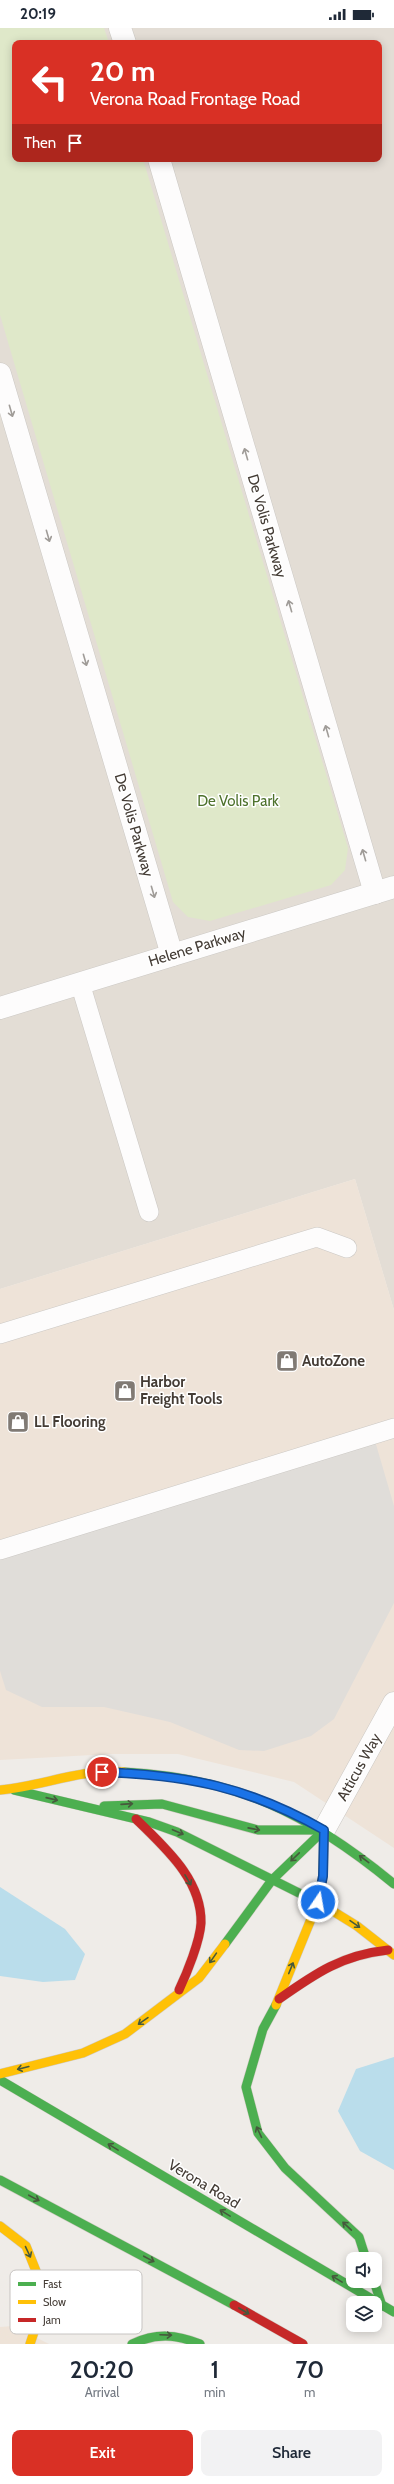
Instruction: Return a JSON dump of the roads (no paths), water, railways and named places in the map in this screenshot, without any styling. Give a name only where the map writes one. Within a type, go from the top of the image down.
[{"type":"main road","points":[[14,1790],[54,1777],[87,1772],[174,1777],[219,1785],[252,1795],[293,1813],[324,1830],[394,1884]]},
{"type":"main road","points":[[0,1790],[14,1790],[88,1807],[136,1819],[177,1832],[318,1902],[357,1926],[391,1953]]},
{"type":"main road","points":[[88,1807],[138,1803],[162,1804],[258,1830],[324,1830]]},
{"type":"main road","points":[[136,1819],[178,1862],[195,1891],[201,1923],[189,1968],[175,1998]]},
{"type":"main road","points":[[0,2074],[83,2053],[124,2034],[175,1998],[199,1978],[272,1880],[324,1830]]},
{"type":"main road","points":[[324,1830],[323,1876],[318,1902],[279,1999],[264,2029],[246,2087],[258,2133],[285,2168],[359,2237],[364,2252]]},
{"type":"main road","points":[[279,1999],[330,1964],[363,1952],[391,1953]]},
{"type":"main road","name":"Verona Road","points":[[0,2080],[365,2296]]},
{"type":"main road","points":[[0,2180],[210,2291],[303,2344]]},
{"type":"main road","points":[[0,2226],[26,2246],[36,2270]]},
{"type":"main road","name":"Verona Road","points":[[382,2306],[394,2312]]},
{"type":"main road","points":[[30,2344],[33,2334]]},
{"type":"main road","points":[[132,2344],[160,2334],[182,2337],[200,2344]]},
{"type":"street","points":[[120,28],[124,40]]},
{"type":"street","name":"De Volis Parkway","points":[[160,162],[384,890]]},
{"type":"street","name":"De Volis Parkway","points":[[0,374],[172,955]]},
{"type":"street","name":"Helene Parkway","points":[[0,1008],[384,890]]},
{"type":"street","name":"Atticus Way","points":[[324,1830],[394,1703]]},
{"type":"lane","points":[[80,983],[149,1212]]},
{"type":"lane","points":[[0,1334],[317,1237],[347,1248]]},
{"type":"lane","points":[[0,1550],[394,1428]]},
{"type":"water","points":[[0,1887],[65,1929],[85,1954],[75,1980],[43,1982],[0,1976]]},
{"type":"water","points":[[394,2057],[394,2170],[360,2151],[338,2111],[356,2069]]},
{"type":"place","name":"AutoZone","points":[[287,1361]]},
{"type":"place","name":"Harbor Freight Tools","points":[[125,1391]]},
{"type":"place","name":"LL Flooring","points":[[18,1422]]},
{"type":"park label","name":"De Volis Park","points":[[238,801]]}]
